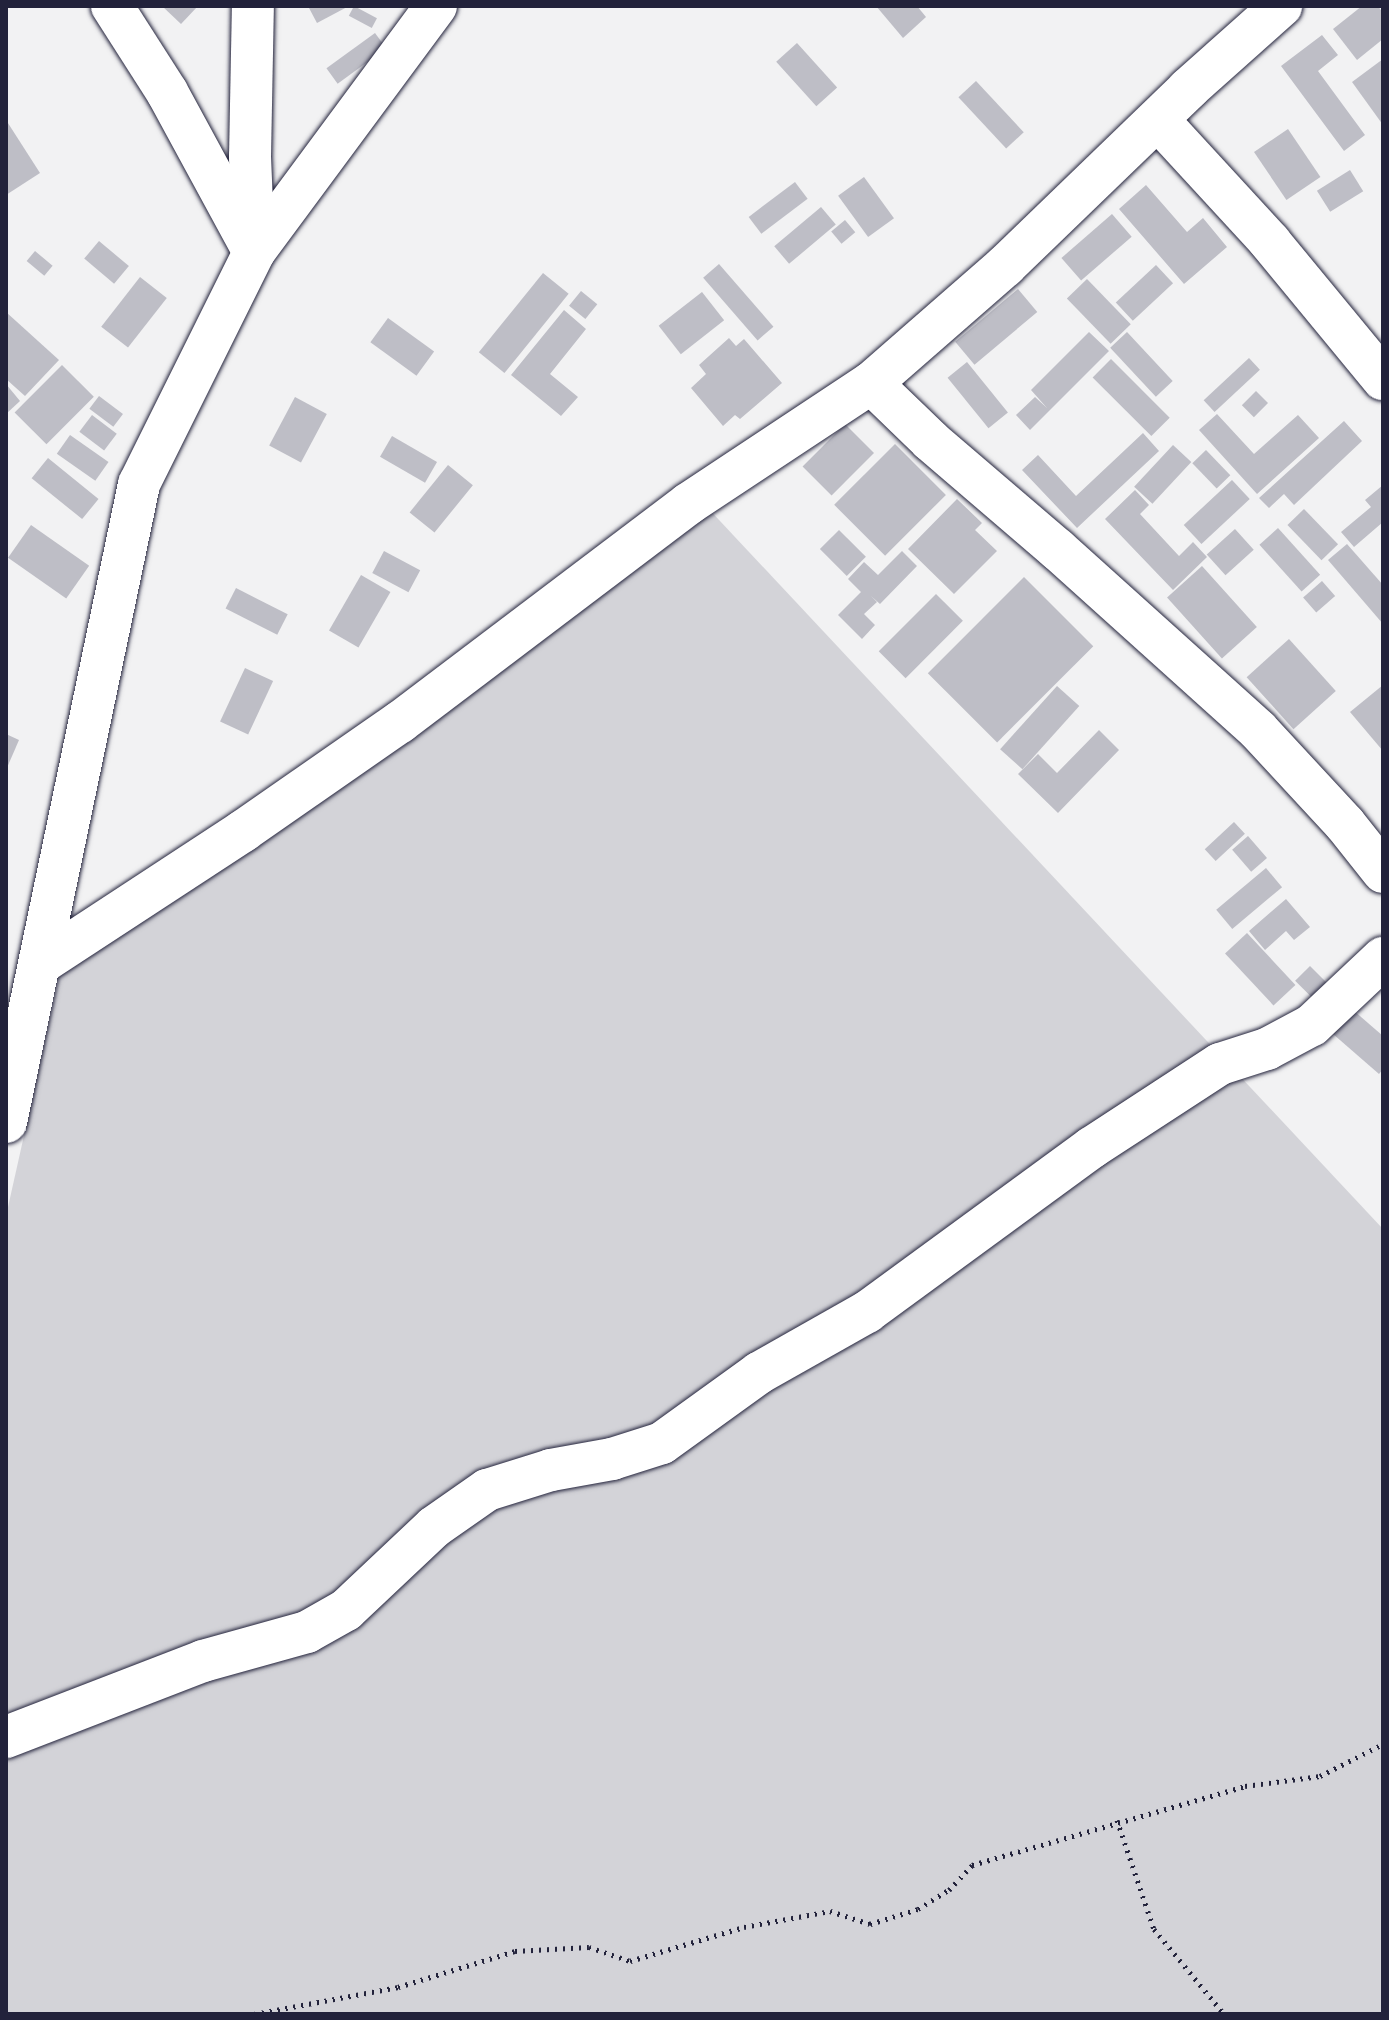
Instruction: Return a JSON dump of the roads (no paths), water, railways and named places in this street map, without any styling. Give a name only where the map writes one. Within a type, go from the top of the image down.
[{"type":"street","points":[[112,6],[167,92],[254,252]]},
{"type":"street","points":[[253,6],[250,157],[254,252]]},
{"type":"street","points":[[6,1122],[139,484],[254,252],[436,6]]},
{"type":"street","points":[[40,964],[243,831],[387,731],[688,504],[871,383],[1005,266],[1281,6]]},
{"type":"street","points":[[1158,120],[1270,242],[1383,379]]},
{"type":"street","points":[[871,383],[931,441],[1057,549],[1258,730],[1345,824],[1383,872]]},
{"type":"street","points":[[6,1737],[203,1661],[307,1632],[346,1610],[434,1527],[487,1490],[551,1470],[612,1459],[662,1443],[759,1373],[867,1312],[1091,1148],[1220,1064],[1267,1049],[1312,1025],[1383,958]]}]
